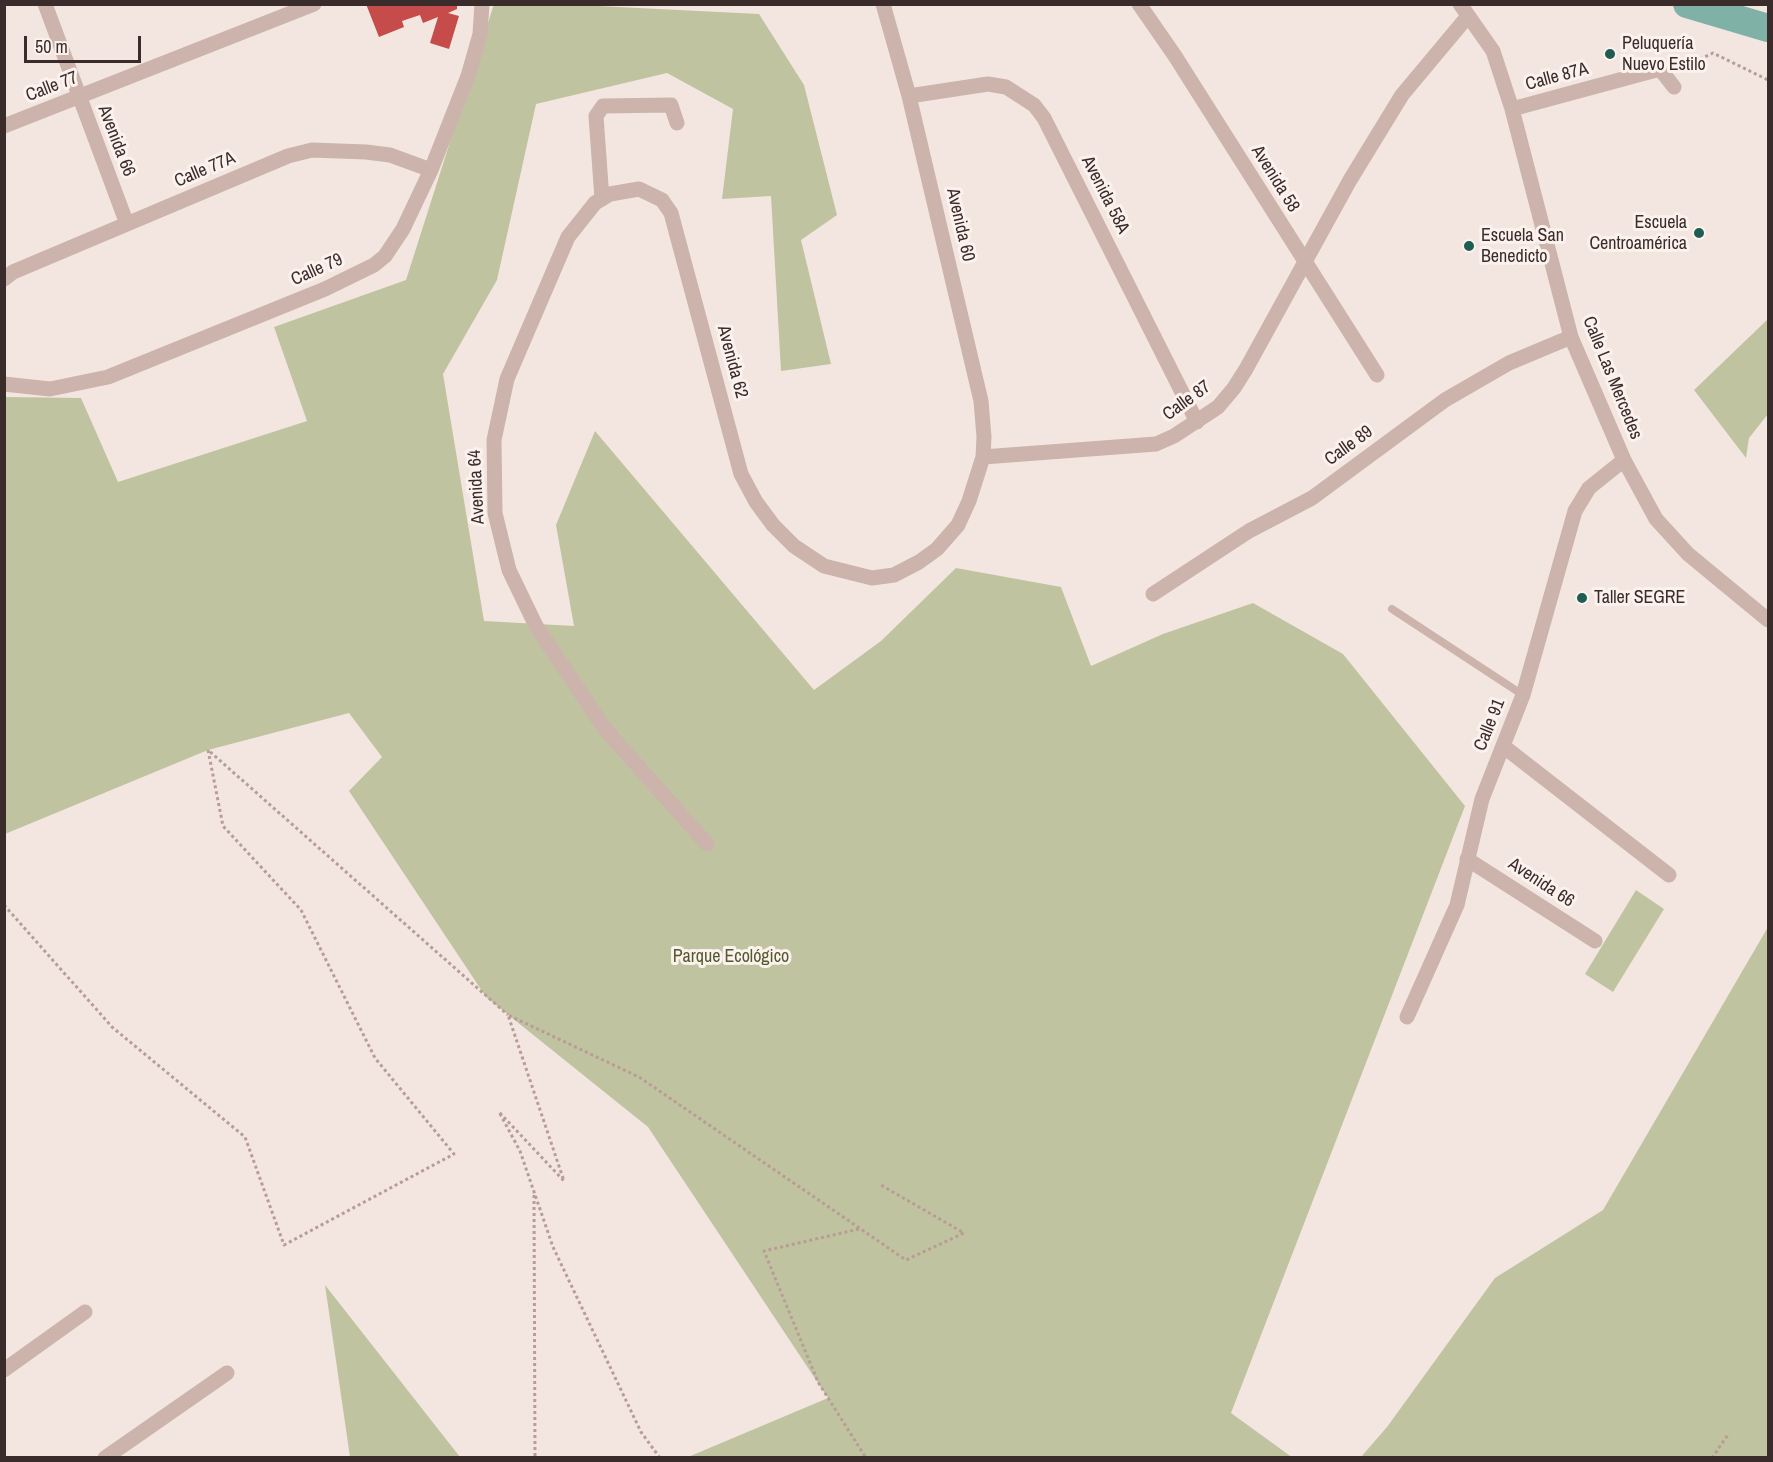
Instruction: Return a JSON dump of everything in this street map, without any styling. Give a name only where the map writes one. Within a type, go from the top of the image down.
[{"type":"street","name":"Avenida 66","points":[[45,4],[78,98],[128,224]]},
{"type":"street","name":"Calle 77","points":[[4,126],[314,4]]},
{"type":"street","name":"Calle 79","points":[[4,384],[50,389],[108,377],[325,289],[374,265],[396,243],[431,170],[475,57],[482,4]]},
{"type":"street","name":"Avenida 60","points":[[883,4],[909,96],[981,401],[983,457]]},
{"type":"street","name":"Avenida 58","points":[[1139,4],[1175,56],[1377,375]]},
{"type":"street","name":"Calle 87","points":[[983,457],[1137,447],[1165,440],[1218,407],[1234,388],[1350,180],[1402,96],[1464,10]]},
{"type":"street","name":"Calle Las Mercedes","points":[[1464,10],[1493,51],[1512,109],[1571,337],[1624,460],[1656,519],[1688,554],[1768,620]]},
{"type":"street","name":"Calle 87A","points":[[1512,109],[1660,69],[1674,87]]},
{"type":"street","name":"Avenida 58A","points":[[909,96],[987,84],[1005,87],[1034,105],[1044,118],[1197,422]]},
{"type":"street","points":[[602,199],[596,116],[603,106],[671,105],[677,123]]},
{"type":"street","name":"Calle 77A","points":[[4,279],[13,272],[288,156],[312,150],[382,154],[431,170]]},
{"type":"street","name":"Avenida 62","points":[[639,189],[662,200],[671,213],[741,474],[773,525],[794,546],[824,566],[850,574],[872,578],[894,575],[919,562],[937,549],[958,525],[983,457]]},
{"type":"street","name":"Avenida 64","points":[[639,189],[623,190],[602,199],[580,219],[568,237],[507,379],[494,440],[495,513],[509,570],[536,626],[605,729],[707,844]]},
{"type":"street","name":"Calle 89","points":[[1153,594],[1249,531],[1312,498],[1445,400],[1509,363],[1571,337]]},
{"type":"street","name":"Calle 91","points":[[1407,1017],[1457,905],[1482,799],[1523,695],[1575,511],[1589,488],[1624,460]]},
{"type":"street","points":[[1503,746],[1669,875]]},
{"type":"street","name":"Avenida 66","points":[[1467,859],[1594,941]]},
{"type":"street","points":[[4,1370],[85,1312]]},
{"type":"street","points":[[105,1458],[227,1373]]},
{"type":"lane","points":[[1392,609],[1523,695]]},
{"type":"path","points":[[1674,72],[1713,53],[1768,80]]},
{"type":"path","points":[[4,905],[112,1027],[245,1137],[284,1245],[454,1154],[375,1058],[301,910],[223,826],[208,750],[508,1015],[639,1077],[906,1260],[964,1233],[881,1185]]},
{"type":"path","points":[[508,1015],[564,1181],[499,1112],[520,1151],[553,1247],[641,1432],[660,1458]]},
{"type":"path","points":[[534,1192],[535,1458]]},
{"type":"path","points":[[860,1229],[764,1251],[818,1382],[866,1458]]},
{"type":"path","points":[[1712,1458],[1730,1433]]},
{"type":"green space","name":"Parque Ecológico","points":[[494,4],[578,5],[759,14],[804,85],[837,215],[801,240],[831,364],[781,371],[771,196],[722,199],[733,109],[667,73],[536,104],[497,280],[443,374],[484,621],[574,626],[556,525],[595,431],[814,690],[881,641],[956,568],[1061,587],[1091,666],[1163,634],[1253,603],[1343,654],[1465,806],[1231,1413],[1293,1458],[688,1457],[828,1398],[648,1127],[486,997],[349,791],[382,757],[349,713],[208,750],[5,834],[5,397],[81,398],[118,482],[307,421],[274,327],[406,280]]},
{"type":"green space","points":[[1768,319],[1768,414],[1749,438],[1746,458],[1694,390]]},
{"type":"green space","points":[[1636,890],[1664,909],[1613,992],[1585,974]]},
{"type":"green space","points":[[1768,927],[1768,1457],[1361,1457],[1387,1427],[1495,1278],[1603,1210]]},
{"type":"green space","points":[[325,1285],[460,1457],[350,1457]]},
{"type":"building","points":[[366,4],[457,4],[457,9],[448,13],[459,16],[449,49],[430,43],[438,17],[423,23],[420,15],[402,21],[404,27],[379,37]]},
{"type":"waterway","points":[[1687,4],[1768,28]]},
{"type":"place","name":"Peluquería Nuevo Estilo","points":[[1610,54]]},
{"type":"place","name":"Escuela Centroamérica","points":[[1699,233]]},
{"type":"place","name":"Escuela San Benedicto","points":[[1469,246]]},
{"type":"place","name":"Taller SEGRE","points":[[1582,598]]}]
